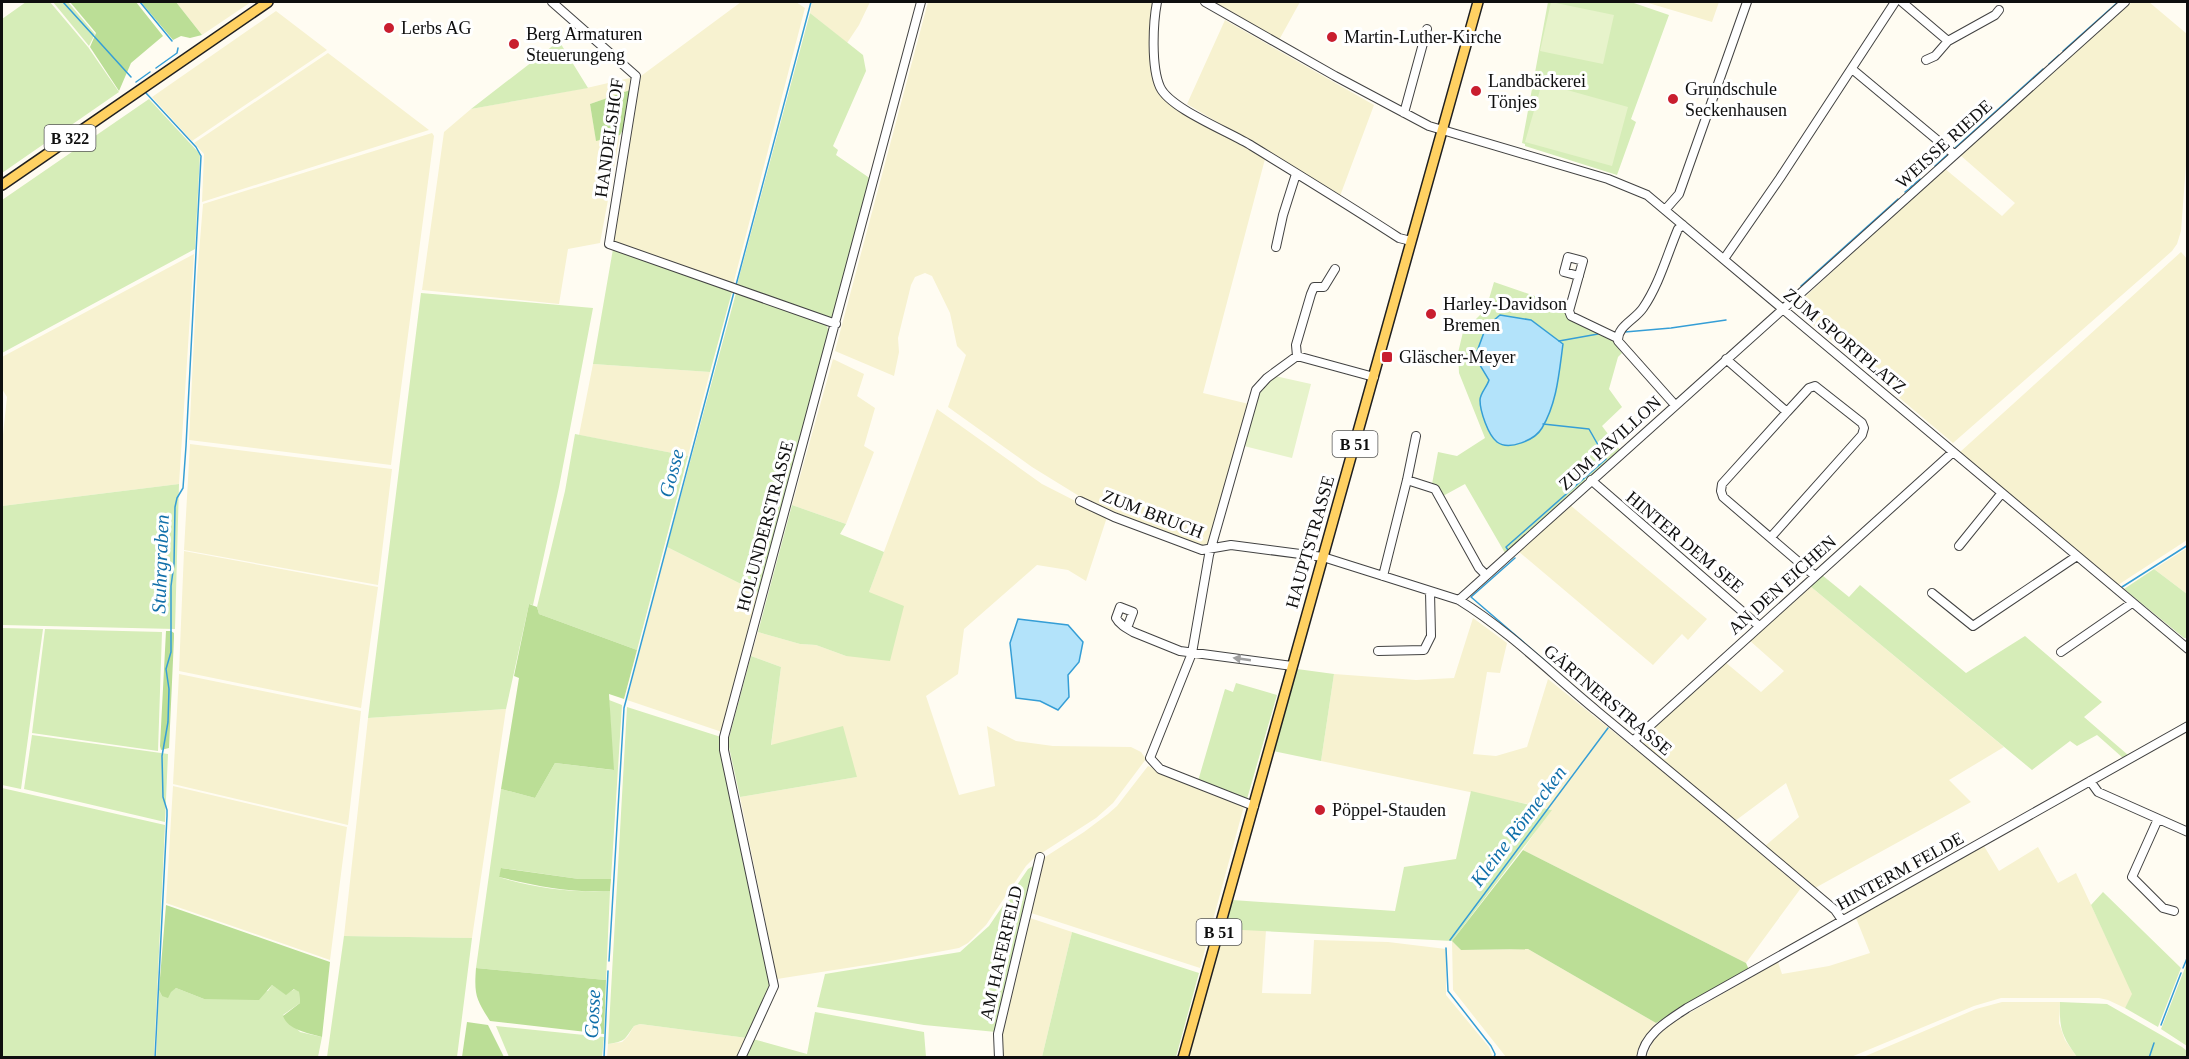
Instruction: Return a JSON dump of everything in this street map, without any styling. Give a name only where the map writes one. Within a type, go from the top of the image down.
[{"type":"main road","name":"B 322","points":[[2,185],[268,2]]},
{"type":"main road","name":"HAUPTSTRASSE","points":[[1183,1058],[1478,2]]},
{"type":"street","name":"HANDELSHOF","points":[[552,2],[636,76],[609,244],[836,324]]},
{"type":"street","name":"HOLUNDERSTRASSE","points":[[741,1058],[774,986],[724,750],[724,736],[921,2]]},
{"type":"street","points":[[1157,2],[1153,24],[1157,76],[1161,89],[1178,105],[1250,145],[1399,238],[1412,241]]},
{"type":"street","name":"ZUM SPORTPLATZ","points":[[1205,2],[1404,113],[1442,131],[1623,184],[1647,195],[2187,649]]},
{"type":"street","points":[[1665,210],[1679,194],[1747,2]]},
{"type":"street","points":[[1724,259],[1895,2]]},
{"type":"street","points":[[1902,2],[1948,40]]},
{"type":"street","name":"WEISSE RIEDE","points":[[1782,309],[2125,2]]},
{"type":"street","points":[[1926,60],[1935,56],[1948,40],[1995,15],[1999,10]]},
{"type":"street","points":[[1404,113],[1427,29]]},
{"type":"street","points":[[1852,69],[1954,154]]},
{"type":"street","points":[[1276,246],[1296,174]]},
{"type":"street","points":[[1617,338],[1619,332],[1641,311],[1649,298],[1678,229],[1683,225]]},
{"type":"street","points":[[1297,356],[1296,345],[1314,287],[1324,286],[1335,269]]},
{"type":"street","points":[[1579,276],[1569,311],[1571,316],[1617,338],[1675,405]]},
{"type":"street","name":"ZUM PAVILLON","points":[[1459,600],[1782,309]]},
{"type":"street","points":[[1297,356],[1374,377]]},
{"type":"street","points":[[1254,806],[1160,769],[1150,758],[1192,653],[1210,550],[1256,390],[1267,378],[1297,356]]},
{"type":"street","points":[[1726,359],[1787,412]]},
{"type":"street","points":[[1771,537],[1862,435],[1864,428],[1862,423],[1815,386],[1809,388],[1722,484],[1721,491],[1723,497],[1815,576]]},
{"type":"street","points":[[1383,576],[1416,436]]},
{"type":"street","name":"AN DEN EICHEN","points":[[1634,741],[1953,452]]},
{"type":"street","points":[[1407,480],[1435,489],[1479,568],[1486,575]]},
{"type":"street","name":"HINTER DEM SEE","points":[[1591,480],[1759,626]]},
{"type":"street","points":[[1959,546],[2001,494]]},
{"type":"street","name":"ZUM BRUCH","points":[[1080,501],[1114,517],[1202,550],[1231,545],[1323,557]]},
{"type":"street","points":[[1932,593],[1973,626],[2077,556]]},
{"type":"street","name":"GÄRTNERSTRASSE","points":[[1323,557],[1459,600],[1475,610],[1835,910],[1842,920]]},
{"type":"street","points":[[1378,651],[1424,650],[1431,636],[1430,592]]},
{"type":"street","points":[[2061,652],[2132,603]]},
{"type":"street","points":[[1127,628],[1180,651],[1292,666]]},
{"type":"street","name":"HINTERM FELDE","points":[[1641,1058],[1651,1035],[1672,1018],[2187,726]]},
{"type":"street","points":[[2090,781],[2098,792],[2187,832]]},
{"type":"street","points":[[2158,819],[2132,877],[2163,908],[2174,911]]},
{"type":"street","name":"AM HAFERFELD","points":[[999,1058],[998,1034],[1040,856]]},
{"type":"shaded area","points":[[176,2],[251,2],[202,35]]},
{"type":"shaded area","points":[[741,2],[796,2],[805,8],[733,285],[615,243],[612,238],[641,76]]},
{"type":"shaded area","points":[[812,2],[870,2],[847,43],[810,13]]},
{"type":"shaded area","points":[[928,2],[1154,2],[1150,25],[1154,76],[1158,90],[1191,116],[1265,159],[1203,393],[1249,404],[1207,547],[1092,504],[1032,467],[948,407],[966,355],[957,346],[950,313],[932,276],[925,273],[915,277],[911,285],[898,338],[899,352],[894,376],[835,351]]},
{"type":"shaded area","points":[[1214,2],[1300,2],[1279,40]]},
{"type":"shaded area","points":[[1645,2],[1719,2],[1712,22]]},
{"type":"shaded area","points":[[2132,2],[2149,2],[2187,34],[2187,152],[2181,231],[2177,244],[2154,267],[1953,443],[1793,308],[1944,168],[2002,216],[2015,203],[1960,155]]},
{"type":"shaded area","points":[[276,11],[327,50],[192,141],[152,97]]},
{"type":"shaded area","points":[[1225,20],[1374,105],[1340,196],[1187,104]]},
{"type":"shaded area","points":[[328,53],[429,130],[202,202],[204,154],[194,143]]},
{"type":"shaded area","points":[[634,77],[630,90],[590,104],[596,140],[620,135],[600,243],[568,249],[559,304],[422,290],[444,132],[471,109]]},
{"type":"shaded area","points":[[432,133],[434,136],[391,465],[189,440],[203,204]]},
{"type":"shaded area","points":[[2181,252],[2188,260],[2187,540],[2118,585],[1960,452]]},
{"type":"shaded area","points":[[194,254],[179,484],[2,506],[2,444],[7,397],[2,389],[2,357]]},
{"type":"shaded area","points":[[833,359],[864,374],[857,396],[875,408],[864,446],[874,452],[846,524],[792,505]]},
{"type":"shaded area","points":[[593,364],[710,372],[688,456],[579,435]]},
{"type":"shaded area","points":[[937,409],[1042,484],[1107,517],[1086,581],[1068,570],[1037,565],[964,629],[958,674],[926,696],[959,795],[995,786],[987,726],[1016,741],[1053,746],[1131,747],[1141,752],[1146,759],[1113,803],[1096,818],[1034,858],[1026,866],[986,925],[968,943],[959,948],[885,962],[777,979],[740,797],[857,777],[771,746],[781,667],[751,656],[758,632],[852,656],[869,592]]},
{"type":"shaded area","points":[[190,444],[392,469],[378,585],[184,550]]},
{"type":"shaded area","points":[[1570,505],[1707,619],[1688,640],[1682,634],[1653,665],[1518,551]]},
{"type":"shaded area","points":[[667,547],[759,593],[722,732],[627,700]]},
{"type":"shaded area","points":[[2187,548],[2187,594],[2154,569]]},
{"type":"shaded area","points":[[184,551],[378,587],[361,708],[179,671]]},
{"type":"shaded area","points":[[1810,586],[2004,747],[1949,780],[1971,802],[1815,888],[1765,846],[1799,817],[1786,783],[1735,821],[1643,744],[1647,734],[1725,662],[1761,692],[1784,671],[1749,640]]},
{"type":"shaded area","points":[[1473,618],[1507,643],[1500,673],[1487,672],[1473,754],[1496,756],[1527,747],[1548,679],[1677,783],[1801,888],[1746,963],[1523,850],[1551,809],[1321,761],[1334,674],[1416,680],[1454,678]]},
{"type":"shaded area","points":[[179,674],[361,711],[348,825],[173,784]]},
{"type":"shaded area","points":[[506,709],[472,938],[344,936],[368,718]]},
{"type":"shaded area","points":[[1148,766],[1244,806],[1200,968],[1028,912],[1042,859],[1108,814]]},
{"type":"shaded area","points":[[173,786],[347,827],[330,960],[166,903]]},
{"type":"shaded area","points":[[1984,846],[1999,871],[2038,847],[2058,883],[2076,873],[2133,994],[2125,1008],[2099,998],[2001,998],[1974,1006],[1851,1057],[1646,1058],[1654,1039],[1672,1023],[1778,962],[1782,974],[1829,966],[1870,953],[1856,918]]},
{"type":"shaded area","points":[[1027,917],[1072,932],[1042,1057],[997,1057],[996,1032]]},
{"type":"shaded area","points":[[1223,929],[1266,930],[1262,993],[1311,994],[1314,940],[1388,942],[1446,949],[1446,995],[1489,1047],[1493,1058],[1186,1058]]},
{"type":"shaded area","points":[[1452,941],[1461,950],[1528,949],[1656,1023],[1644,1039],[1637,1057],[1506,1057],[1453,990]]},
{"type":"shaded area","points":[[2002,1002],[2060,1002],[2059,1023],[2065,1040],[2077,1057],[1861,1058],[1976,1009]]},
{"type":"shaded area","points":[[640,1024],[747,1038],[740,1057],[607,1058],[608,1044],[622,1042],[634,1026]]},
{"type":"green space","points":[[26,2],[50,2],[88,47],[119,92],[2,173],[2,19]]},
{"type":"green space","points":[[53,2],[68,2],[95,34],[89,46]]},
{"type":"green space","points":[[70,2],[136,2],[163,36],[131,63],[119,91],[90,47],[96,33]]},
{"type":"green space","points":[[141,2],[176,2],[202,35],[190,38],[181,36],[173,40]]},
{"type":"green space","points":[[1548,2],[1631,2],[1669,15],[1631,119],[1636,122],[1617,175],[1525,146],[1522,143]]},
{"type":"green space","points":[[1551,2],[1614,15],[1603,64],[1540,51]]},
{"type":"green space","points":[[810,13],[863,55],[866,71],[833,146],[838,150],[836,155],[871,179],[832,319],[737,285]]},
{"type":"green space","points":[[559,41],[588,88],[471,109]]},
{"type":"green space","points":[[1542,83],[1628,107],[1612,166],[1525,142]]},
{"type":"green space","points":[[630,90],[626,124],[620,135],[596,141],[590,104]]},
{"type":"green space","points":[[149,99],[200,154],[195,249],[2,353],[2,200]]},
{"type":"green space","points":[[613,249],[732,292],[710,372],[593,364]]},
{"type":"green space","points":[[1494,282],[1567,307],[1565,315],[1573,321],[1609,336],[1622,353],[1618,357],[1609,389],[1622,407],[1602,426],[1620,450],[1505,553],[1465,484],[1443,496],[1438,486],[1432,484],[1438,452],[1457,456],[1485,438],[1459,373],[1458,353],[1463,332],[1486,309]]},
{"type":"green space","points":[[421,293],[593,308],[559,487],[533,605],[529,604],[506,709],[368,718]]},
{"type":"green space","points":[[736,293],[826,325],[830,333],[759,593],[667,547]]},
{"type":"green space","points":[[1275,376],[1311,384],[1292,458],[1244,446],[1259,390]]},
{"type":"green space","points":[[575,434],[688,456],[637,650],[539,614],[537,607],[565,491]]},
{"type":"green space","points":[[179,484],[175,629],[2,625],[2,506]]},
{"type":"green space","points":[[792,505],[846,524],[840,534],[884,552],[869,592],[904,606],[890,661],[846,656],[816,645],[800,644],[758,632]]},
{"type":"green space","points":[[2154,569],[2187,594],[2187,638],[2184,638],[2124,589]]},
{"type":"green space","points":[[1822,575],[1849,597],[1860,585],[1966,673],[2025,636],[2102,702],[2084,717],[2128,755],[2123,758],[2097,735],[2077,746],[2070,741],[2032,770],[1810,586]]},
{"type":"green space","points":[[529,604],[537,607],[539,614],[637,650],[624,699],[609,694],[614,770],[555,763],[535,798],[501,789],[519,678],[514,676]]},
{"type":"green space","points":[[2,628],[43,629],[21,789],[2,785]]},
{"type":"green space","points":[[45,629],[162,632],[158,751],[32,733]]},
{"type":"green space","points":[[166,631],[174,633],[174,638],[169,748],[161,750],[160,746]]},
{"type":"green space","points":[[751,656],[781,667],[771,745],[843,726],[857,777],[740,797],[729,738]]},
{"type":"green space","points":[[1297,669],[1334,674],[1321,761],[1273,751]]},
{"type":"green space","points":[[1236,683],[1277,695],[1247,799],[1198,781],[1225,689],[1233,692]]},
{"type":"green space","points":[[609,700],[622,705],[611,879],[579,879],[502,868],[499,877],[554,889],[610,891],[606,980],[476,968],[501,789],[535,798],[555,763],[613,770]]},
{"type":"green space","points":[[627,707],[721,737],[771,986],[747,1038],[640,1024],[634,1026],[624,1039],[608,1044]]},
{"type":"green space","points":[[32,735],[168,754],[165,822],[24,789]]},
{"type":"green space","points":[[2,788],[165,825],[154,1057],[2,1057]]},
{"type":"green space","points":[[1471,791],[1552,810],[1452,941],[1223,929],[1232,900],[1395,911],[1404,867],[1456,859]]},
{"type":"green space","points":[[1523,850],[1746,963],[1749,970],[1656,1023],[1528,949],[1461,950],[1452,941]]},
{"type":"green space","points":[[1035,865],[996,1032],[924,1025],[817,1007],[825,974],[960,952],[989,926],[1028,869]]},
{"type":"green space","points":[[501,868],[579,879],[611,879],[610,891],[568,890],[527,883],[499,877]]},
{"type":"green space","points":[[2103,892],[2181,968],[2158,1027],[2125,1008],[2132,994],[2091,905]]},
{"type":"green space","points":[[166,905],[330,962],[322,1037],[289,1025],[283,1016],[300,1003],[299,992],[294,989],[286,995],[272,985],[259,1000],[204,999],[176,988],[168,998],[162,996],[159,990]]},
{"type":"green space","points":[[1072,932],[1199,973],[1176,1057],[1042,1057]]},
{"type":"green space","points":[[344,936],[472,938],[457,1057],[327,1057]]},
{"type":"green space","points":[[2187,963],[2188,1046],[2161,1029]]},
{"type":"green space","points":[[476,968],[606,980],[604,1034],[490,1021],[477,996]]},
{"type":"green space","points":[[272,985],[286,994],[295,989],[299,992],[300,1003],[283,1015],[300,1032],[322,1037],[318,1057],[156,1058],[159,990],[162,996],[176,988],[204,999],[268,991]]},
{"type":"green space","points":[[2060,1002],[2107,1004],[2182,1047],[2187,1051],[2187,1057],[2077,1057],[2063,1032]]},
{"type":"green space","points":[[815,1012],[924,1032],[926,1057],[745,1058],[753,1039],[807,1054]]},
{"type":"green space","points":[[467,1022],[488,1025],[504,1057],[462,1057]]},
{"type":"green space","points":[[496,1026],[604,1037],[602,1057],[509,1057]]},
{"type":"water","points":[[1500,315],[1531,320],[1563,344],[1559,377],[1547,418],[1534,437],[1515,445],[1502,444],[1494,439],[1481,410],[1481,395],[1489,380],[1475,357],[1486,327]]},
{"type":"water","points":[[1018,619],[1068,625],[1083,642],[1079,662],[1068,675],[1069,697],[1058,710],[1040,701],[1016,698],[1010,643]]},
{"type":"waterway","name":"Stuhrgraben","points":[[63,2],[131,77]]},
{"type":"waterway","points":[[140,2],[172,41]]},
{"type":"waterway","name":"Gosse","points":[[736,285],[811,2]]},
{"type":"waterway","name":"Kleine Rönnecken","points":[[2063,51],[2118,2]]},
{"type":"waterway","points":[[156,68],[177,53],[178,48]]},
{"type":"waterway","name":"Kleine Rönnecken","points":[[2049,64],[2059,55]]},
{"type":"waterway","name":"Kleine Rönnecken","points":[[1955,148],[2043,69]]},
{"type":"waterway","points":[[136,82],[150,72]]},
{"type":"waterway","name":"Stuhrgraben","points":[[146,93],[196,147],[201,156],[186,446],[183,488],[175,507],[174,564],[171,586],[171,652],[166,669],[169,689],[168,722],[162,756],[163,797],[167,816],[155,1058]]},
{"type":"waterway","points":[[1935,166],[1947,155]]},
{"type":"waterway","points":[[1905,192],[1920,179]]},
{"type":"waterway","name":"Kleine Rönnecken","points":[[1801,286],[1898,199]]},
{"type":"waterway","name":"Gosse","points":[[609,961],[624,708],[734,292]]},
{"type":"waterway","name":"Kleine Rönnecken","points":[[1787,298],[1794,292]]},
{"type":"waterway","name":"Kleine Rönnecken","points":[[1625,332],[1726,320]]},
{"type":"waterway","name":"Kleine Rönnecken","points":[[1559,341],[1598,334]]},
{"type":"waterway","name":"Kleine Rönnecken","points":[[1508,550],[1506,547],[1606,459],[1589,429],[1543,424]]},
{"type":"waterway","points":[[2122,587],[2188,545]]},
{"type":"waterway","name":"Kleine Rönnecken","points":[[1515,558],[1471,597],[1550,665]]},
{"type":"waterway","name":"Kleine Rönnecken","points":[[1450,940],[1608,728]]},
{"type":"waterway","points":[[1446,948],[1448,991],[1491,1046],[1495,1054],[1494,1058]]},
{"type":"waterway","points":[[2183,968],[2188,956]]},
{"type":"waterway","name":"Gosse","points":[[604,1058],[608,971]]},
{"type":"waterway","points":[[2161,1025],[2181,973]]},
{"type":"waterway","points":[[2149,1058],[2154,1043]]},
{"type":"place","name":"Lerbs AG","points":[[389,28]]},
{"type":"place","name":"Martin-Luther-Kirche","points":[[1332,37]]},
{"type":"place","name":"Berg Armaturen Steuerungeng","points":[[514,44]]},
{"type":"place","name":"Landbäckerei Tönjes","points":[[1476,91]]},
{"type":"place","name":"Grundschule Seckenhausen","points":[[1673,99]]},
{"type":"place","name":"Harley-Davidson Bremen","points":[[1431,314]]},
{"type":"place","name":"Gläscher-Meyer","points":[[1387,357]]},
{"type":"place","name":"Pöppel-Stauden","points":[[1320,810]]}]
